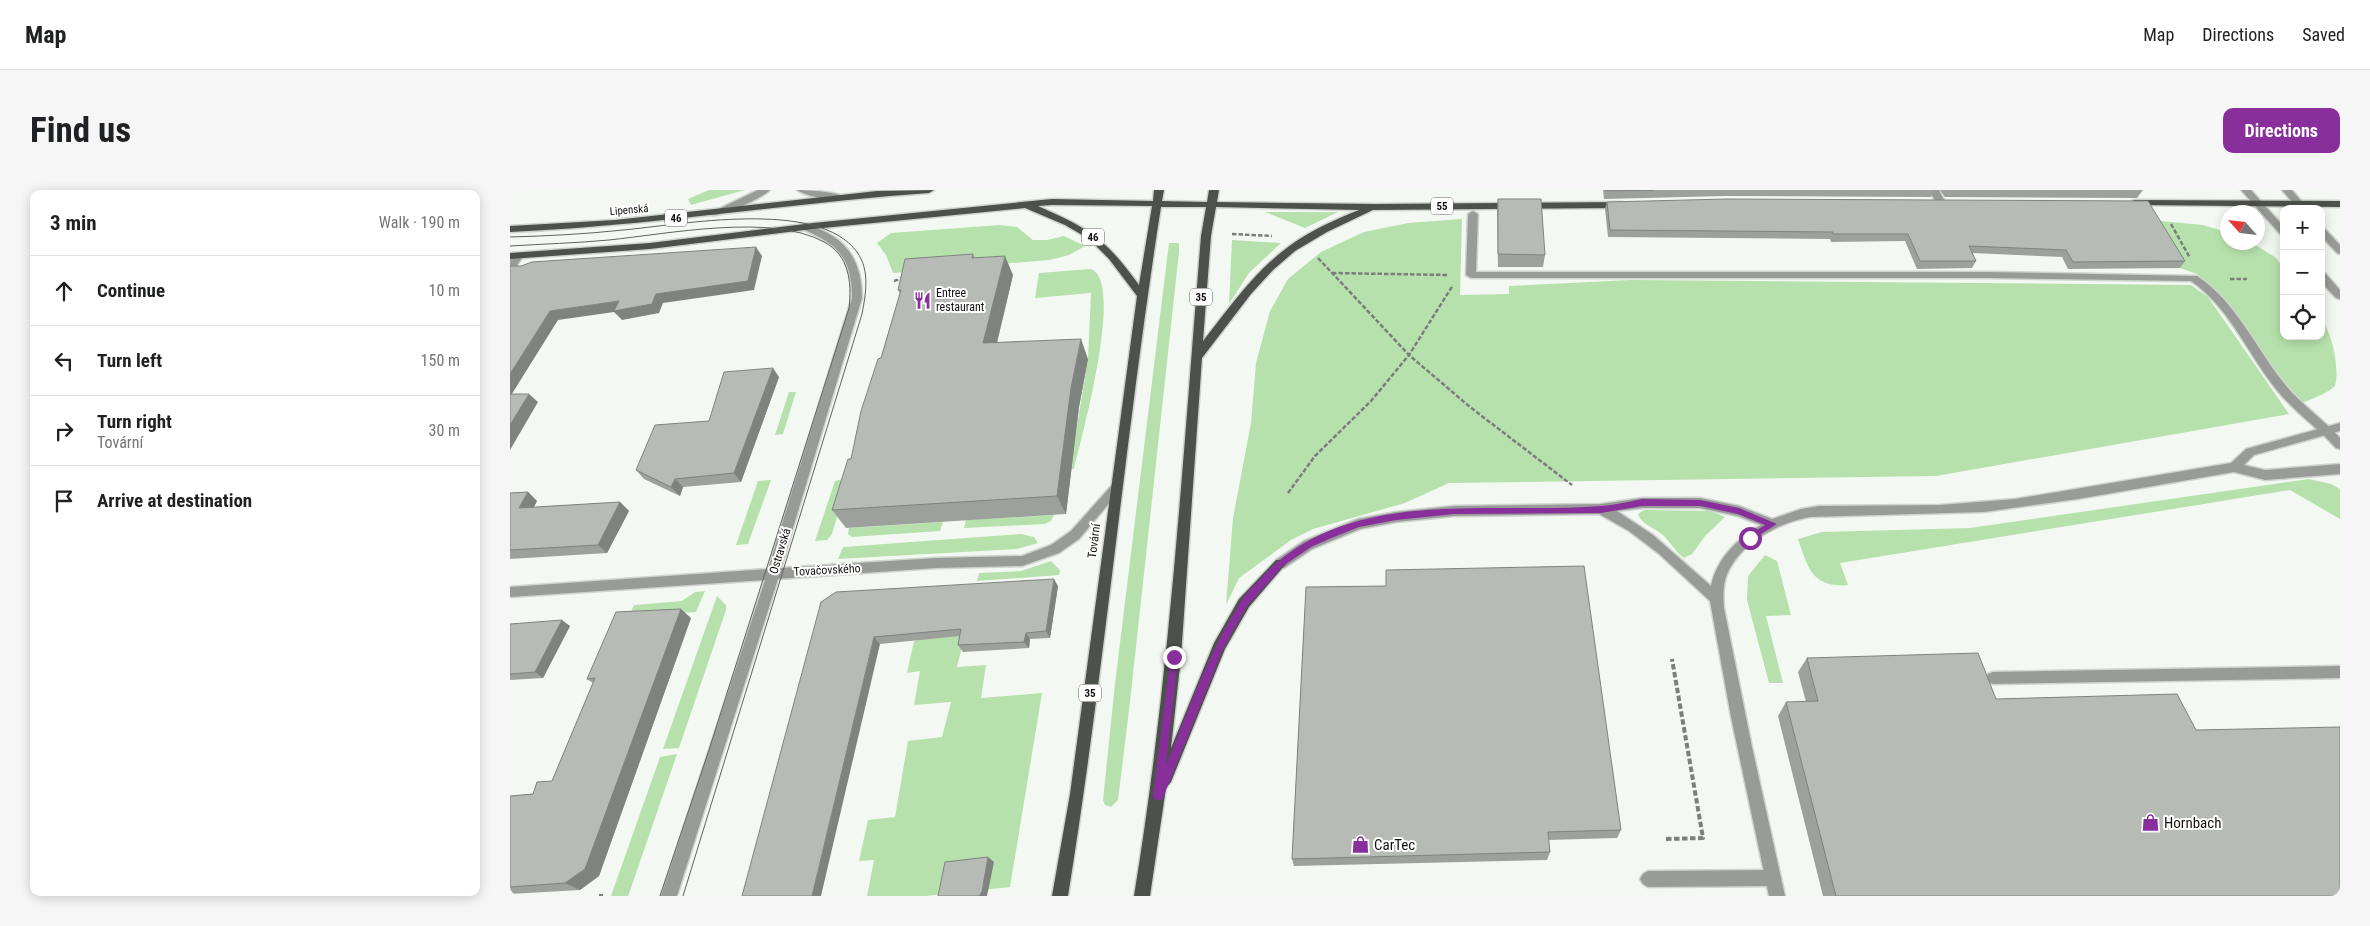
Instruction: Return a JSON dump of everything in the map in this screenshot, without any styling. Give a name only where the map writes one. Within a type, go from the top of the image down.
[{"type":"main road","name":"Lipenská","points":[[510,229],[602,225],[929,190]]},
{"type":"main road","name":"Tovární","points":[[1060,896],[1080,768],[1142,296],[1159,190]]},
{"type":"main road","name":"35","points":[[1142,896],[1158,796],[1174,657],[1206,236],[1214,190]]},
{"type":"main road","points":[[1024,204],[1108,202],[1212,205]]},
{"type":"main road","points":[[2128,203],[2280,205]]},
{"type":"main road","name":"46","points":[[514,256],[707,239],[1024,204],[1071,225],[1093,238],[1142,296]]},
{"type":"main road","name":"55","points":[[1212,205],[1636,204]]},
{"type":"main road","points":[[2320,205],[2340,204]]},
{"type":"main road","points":[[1196,358],[1264,274],[1282,256],[1332,225],[1375,206]]},
{"type":"main road","points":[[1158,796],[1220,647],[1244,603],[1280,564]]},
{"type":"street","points":[[715,213],[765,190]]},
{"type":"street","points":[[802,190],[818,195],[842,198]]},
{"type":"street","points":[[1934,190],[1940,202]]},
{"type":"street","points":[[2246,190],[2280,229]]},
{"type":"street","points":[[2287,190],[2300,205]]},
{"type":"street","points":[[1473,214],[1467,275],[1999,275],[2192,278],[2214,292],[2279,385],[2296,405],[2328,431],[2340,445]]},
{"type":"street","name":"Ostravská","points":[[669,896],[773,573],[858,298],[856,271],[848,255],[834,240],[805,227]]},
{"type":"street","points":[[2325,234],[2340,251]]},
{"type":"street","points":[[510,268],[514,256]]},
{"type":"street","points":[[2325,279],[2340,296]]},
{"type":"street","points":[[2234,467],[2250,452],[2340,427]]},
{"type":"street","points":[[1777,896],[1733,692],[1717,600],[1719,581],[1724,567],[1737,550],[1750,538],[1773,524],[1794,515],[1815,512],[1926,511],[1985,506],[2234,467],[2265,475],[2340,469]]},
{"type":"street","name":"Tovačovského","points":[[510,592],[847,568],[1022,561],[1054,549],[1075,535],[1116,488]]},
{"type":"street","points":[[1280,564],[1308,545],[1358,524],[1396,517],[1454,511],[1601,510],[1642,502],[1700,503],[1739,511],[1773,524]]},
{"type":"street","points":[[1601,510],[1623,519],[1642,532],[1717,600]]},
{"type":"street","points":[[1993,678],[2340,672]]},
{"type":"street","points":[[1648,879],[1774,878]]},
{"type":"path","points":[[2170,223],[2192,262],[2192,278]]},
{"type":"path","points":[[1232,234],[1274,236]]},
{"type":"path","points":[[1312,251],[1409,356],[1470,407],[1576,489]]},
{"type":"path","points":[[1332,273],[1467,275]]},
{"type":"path","points":[[1288,493],[1316,456],[1371,401],[1409,356],[1450,288],[1467,275]]},
{"type":"path","points":[[894,280],[906,277]]},
{"type":"path","points":[[1666,839],[1703,838],[1672,659]]},
{"type":"green space","points":[[709,190],[745,190],[691,205],[688,199]]},
{"type":"green space","points":[[1265,212],[1338,212],[1305,228]]},
{"type":"green space","points":[[1462,219],[1460,295],[1509,294],[1509,286],[1630,280],[2191,285],[2208,297],[2289,414],[1936,476],[1449,483],[1405,503],[1313,529],[1291,540],[1239,578],[1226,605],[1233,518],[1251,423],[1256,363],[1270,311],[1288,279],[1321,252],[1364,232],[1408,223]]},
{"type":"green space","points":[[2150,220],[2203,225],[2220,230],[2220,250],[2264,250],[2275,257],[2280,263],[2280,340],[2325,340],[2325,324],[2332,341],[2336,361],[2335,386],[2322,395],[2297,405],[2206,282],[2197,274],[2180,268]]},
{"type":"green space","points":[[1000,225],[1017,227],[1033,240],[1047,240],[1064,236],[1085,246],[1069,255],[1049,260],[893,273],[886,255],[877,243],[891,233]]},
{"type":"green space","points":[[1232,240],[1281,243],[1249,273],[1229,304]]},
{"type":"green space","points":[[1169,243],[1179,243],[1179,252],[1118,800],[1111,807],[1105,805],[1103,800],[1115,684]]},
{"type":"green space","points":[[1091,269],[1100,280],[1104,302],[1102,330],[1098,363],[1084,427],[1074,469],[1070,469],[1088,359],[1091,293],[1035,298],[1039,273]]},
{"type":"green space","points":[[789,392],[796,392],[783,434],[775,435]]},
{"type":"green space","points":[[848,478],[832,534],[827,540],[815,541],[835,481]]},
{"type":"green space","points":[[2309,479],[2331,484],[2340,489],[2340,519],[2290,490],[1840,563],[1848,585],[1826,583],[1813,574],[1798,539],[1822,532],[1970,528]]},
{"type":"green space","points":[[771,480],[748,544],[736,545],[758,481]]},
{"type":"green space","points":[[1644,510],[1711,511],[1725,517],[1705,536],[1692,554],[1684,558],[1663,535],[1642,520],[1638,514]]},
{"type":"green space","points":[[1054,515],[1051,521],[1045,524],[964,528],[966,520]]},
{"type":"green space","points":[[943,522],[940,531],[852,537],[848,534],[849,528]]},
{"type":"green space","points":[[1021,534],[1034,537],[1038,543],[1017,549],[838,559],[843,547]]},
{"type":"green space","points":[[1765,555],[1777,561],[1791,615],[1766,616],[1783,683],[1769,683],[1747,600],[1748,576]]},
{"type":"green space","points":[[1051,561],[1060,570],[1059,575],[977,581],[979,573],[1021,571]]},
{"type":"green space","points":[[705,591],[696,612],[629,616],[634,605],[682,601],[695,592]]},
{"type":"green space","points":[[717,596],[726,605],[726,610],[679,748],[663,749]]},
{"type":"green space","points":[[968,622],[957,667],[986,665],[981,698],[1042,693],[1010,887],[926,896],[867,896],[874,860],[859,861],[868,820],[895,817],[908,741],[942,737],[951,702],[914,705],[920,671],[907,673],[914,641]]},
{"type":"green space","points":[[677,754],[628,896],[611,896],[660,757]]},
{"type":"building","points":[[1605,190],[1654,190],[1606,191]]},
{"type":"building","points":[[1498,199],[1541,199],[1545,255],[1498,254]]},
{"type":"building","points":[[1727,199],[2148,201],[2185,261],[2073,262],[2066,250],[1969,246],[1976,261],[1920,261],[1908,234],[1610,230],[1607,202]]},
{"type":"building","points":[[756,247],[748,281],[656,294],[652,304],[614,311],[619,301],[550,311],[510,374],[510,266],[521,266],[532,262]]},
{"type":"building","points":[[973,254],[972,258],[1005,256],[983,343],[1081,339],[1071,388],[1057,496],[832,510],[848,459],[851,459],[861,411],[878,359],[881,358],[901,290],[898,290],[905,259]]},
{"type":"building","points":[[773,368],[734,473],[675,479],[671,487],[636,470],[655,425],[709,421],[724,372]]},
{"type":"building","points":[[510,394],[529,394],[510,425]]},
{"type":"building","points":[[528,492],[519,508],[620,502],[598,545],[510,550],[510,493]]},
{"type":"building","points":[[1584,566],[1621,830],[1548,832],[1550,852],[1292,859],[1306,587],[1386,586],[1386,570]]},
{"type":"building","points":[[1054,579],[1046,631],[1026,633],[1024,642],[958,645],[961,629],[874,637],[812,896],[742,896],[821,602],[836,592]]},
{"type":"building","points":[[681,609],[585,869],[565,883],[510,887],[510,796],[533,794],[537,782],[552,781],[595,678],[587,679],[616,612]]},
{"type":"building","points":[[562,620],[535,672],[510,674],[510,624]]},
{"type":"building","name":"Hornbach","points":[[1978,653],[1996,699],[2177,694],[2196,730],[2340,727],[2340,896],[1836,896],[1786,702],[1818,701],[1807,658]]},
{"type":"building","points":[[988,857],[982,892],[979,896],[938,896],[945,862]]},
{"type":"tram line","points":[[510,237],[595,233],[712,221],[781,220],[812,225],[838,235],[857,252],[864,266],[866,290],[862,314],[683,896]]},
{"type":"tram line","points":[[510,246],[609,240],[719,228],[777,229],[802,233],[824,242],[839,254],[847,270],[850,289],[849,308],[709,750],[660,896]]},
{"type":"place","name":"Entree restaurant","points":[[922,300]]},
{"type":"place","name":"Hornbach","points":[[2150,823]]},
{"type":"place","name":"CarTec","points":[[1360,845]]},
{"type":"route","points":[[1174,657],[1158,796],[1220,647],[1244,603],[1252,592],[1280,564],[1308,545],[1331,534],[1358,524],[1396,517],[1454,511],[1601,510],[1642,502],[1700,503],[1720,506],[1773,524],[1750,538]]}]
